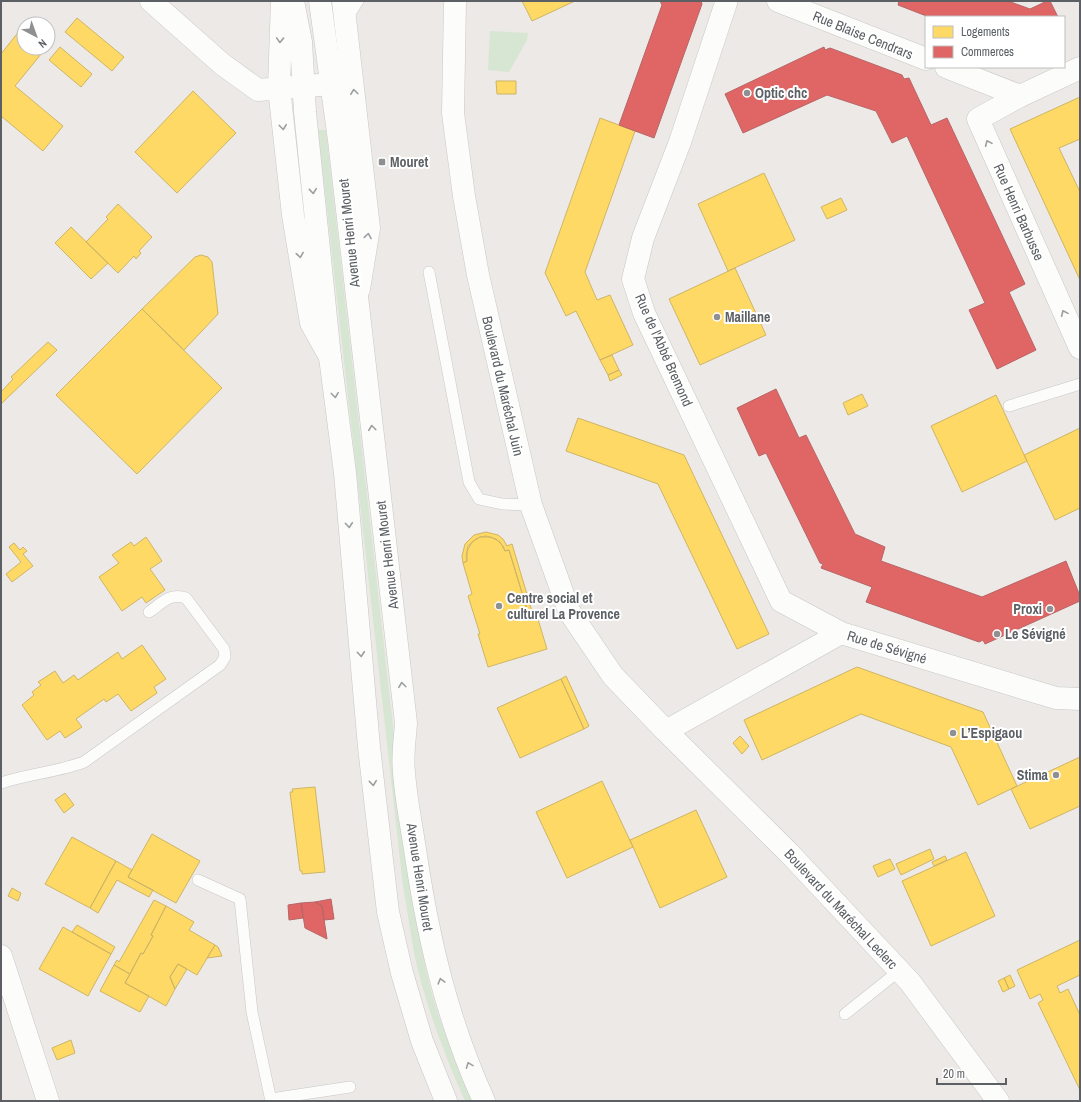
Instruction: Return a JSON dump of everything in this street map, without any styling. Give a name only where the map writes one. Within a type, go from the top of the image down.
[{"type":"street","points":[[152,1],[222,64],[258,90],[331,84]]},
{"type":"street","points":[[282,1],[279,88],[293,216],[312,323],[330,357]]},
{"type":"street","points":[[293,1],[301,42],[305,112],[330,357],[345,473],[369,747],[388,912],[402,973],[422,1041],[446,1101]]},
{"type":"street","name":"Avenue Henri Mouret","points":[[320,1],[339,140],[406,723],[403,770],[430,937],[451,1018],[484,1101]]},
{"type":"street","name":"Boulevard du Maréchal Juin","points":[[455,1],[454,113],[464,196],[478,275],[531,505],[569,611],[614,676],[666,731]]},
{"type":"street","name":"Rue Blaise Cendrars","points":[[778,1],[925,59]]},
{"type":"street","name":"Rue de l'Abbé Bremond","points":[[727,2],[680,142],[643,238],[633,278],[648,320],[781,601],[842,633]]},
{"type":"street","points":[[344,11],[369,228],[357,302]]},
{"type":"street","points":[[949,68],[1020,96],[1080,68]]},
{"type":"street","name":"Rue Henri Barbusse","points":[[1020,96],[978,119],[1080,348]]},
{"type":"street","name":"Rue de Sévigné","points":[[666,731],[842,633],[1056,698],[1080,699]]},
{"type":"street","name":"Boulevard du Maréchal Leclerc","points":[[666,731],[790,853],[910,982],[998,1101]]},
{"type":"street","points":[[1,956],[48,1101]]},
{"type":"street","points":[[422,1041],[424,1071],[436,1101]]},
{"type":"lane","points":[[326,46],[344,11],[358,1]]},
{"type":"lane","points":[[429,272],[469,482],[479,499],[502,504],[531,505]]},
{"type":"lane","points":[[1009,406],[1080,384]]},
{"type":"lane","points":[[1,783],[32,774],[70,767],[84,762],[220,665],[225,658],[224,649],[186,598],[179,595],[171,596],[149,612]]},
{"type":"lane","points":[[198,880],[240,899],[252,1012],[271,1100],[350,1087]]},
{"type":"lane","points":[[844,1014],[900,971]]},
{"type":"green space","points":[[490,31],[528,33],[527,40],[509,72],[488,70]]},
{"type":"green space","points":[[318,130],[326,130],[411,886],[423,955],[432,994],[448,1041],[474,1101],[465,1101],[429,1010],[414,953],[403,886]]},
{"type":"building: Logements","points":[[522,1],[575,1],[532,21]]},
{"type":"building: Logements","points":[[77,18],[124,57],[112,71],[65,32]]},
{"type":"building: Logements","points":[[16,35],[16,56],[39,56],[15,86],[63,126],[43,151],[1,116],[1,54]]},
{"type":"building: Logements","points":[[60,47],[92,74],[81,87],[49,60],[52,56],[56,56],[56,52]]},
{"type":"building: Logements","points":[[496,81],[516,81],[516,94],[497,94]]},
{"type":"building: Logements","points":[[193,91],[236,133],[177,193],[135,152]]},
{"type":"building: Logements","points":[[1080,97],[1080,139],[1059,148],[1080,192],[1080,280],[1010,129]]},
{"type":"building: Logements","points":[[600,118],[635,131],[585,272],[597,300],[610,295],[633,345],[600,360],[576,311],[566,316],[545,273]]},
{"type":"building: Logements","points":[[764,173],[795,240],[728,271],[698,204]]},
{"type":"building: Logements","points":[[841,198],[847,210],[827,219],[821,207]]},
{"type":"building: Logements","points":[[118,204],[152,237],[139,251],[141,253],[136,259],[134,256],[118,273],[86,242],[108,219],[106,217]]},
{"type":"building: Logements","points":[[71,227],[108,263],[91,279],[55,243]]},
{"type":"building: Logements","points":[[201,255],[208,257],[212,262],[218,314],[184,350],[142,309],[195,257]]},
{"type":"building: Logements","name":"Maillane","points":[[735,268],[766,335],[700,365],[669,299]]},
{"type":"building: Logements","points":[[142,309],[222,388],[137,474],[56,395]]},
{"type":"building: Logements","points":[[48,342],[57,350],[1,404],[1,392],[13,379],[11,377]]},
{"type":"building: Logements","points":[[612,355],[619,370],[608,375],[600,360]]},
{"type":"building: Logements","points":[[619,370],[622,375],[610,381],[608,375]]},
{"type":"building: Logements","points":[[862,394],[868,406],[848,415],[843,403]]},
{"type":"building: Logements","points":[[996,395],[1027,461],[962,492],[931,426]]},
{"type":"building: Logements","points":[[578,418],[684,455],[769,634],[737,649],[658,484],[566,451]]},
{"type":"building: Logements","points":[[1080,428],[1080,508],[1055,520],[1024,455]]},
{"type":"building: Logements","points":[[486,532],[498,535],[503,539],[507,546],[512,544],[534,618],[530,619],[509,550],[505,551],[500,542],[491,537],[480,537],[476,539],[468,546],[466,557],[467,561],[463,563],[462,556],[465,544],[474,535]]},
{"type":"building: Logements","name":"Centre social et culturel La Provence","points":[[486,536],[496,539],[503,546],[505,551],[509,550],[530,619],[537,616],[547,649],[488,667],[478,634],[480,634],[468,596],[472,594],[463,563],[467,561],[467,551],[472,542],[480,537]]},
{"type":"building: Logements","points":[[146,537],[162,561],[150,569],[165,590],[146,603],[142,597],[122,611],[99,577],[119,563],[112,555],[131,542],[134,546]]},
{"type":"building: Logements","points":[[14,543],[20,550],[23,547],[27,551],[23,554],[33,566],[12,582],[6,574],[21,562],[9,547]]},
{"type":"building: Logements","points":[[142,645],[166,679],[154,687],[157,693],[131,711],[118,694],[106,702],[104,699],[76,719],[82,727],[65,738],[60,731],[47,740],[22,705],[34,695],[32,692],[41,685],[38,682],[55,671],[63,683],[74,675],[78,680],[118,652],[122,659]]},
{"type":"building: Logements","name":"L’Espigaou","points":[[857,667],[983,712],[1017,786],[978,805],[951,747],[861,714],[762,760],[744,720]]},
{"type":"building: Logements","points":[[566,676],[589,726],[584,729],[561,679]]},
{"type":"building: Logements","points":[[561,679],[584,729],[520,758],[497,708]]},
{"type":"building: Logements","points":[[740,736],[749,746],[742,754],[733,743]]},
{"type":"building: Logements","name":"L’Espigaou","points":[[1080,757],[1080,806],[1030,829],[1011,789]]},
{"type":"building: Logements","points":[[602,781],[633,847],[567,878],[536,812]]},
{"type":"building: Logements","points":[[315,787],[325,872],[302,874],[302,871],[300,871],[290,792],[293,792],[292,789]]},
{"type":"building: Logements","points":[[65,793],[74,805],[64,813],[55,800]]},
{"type":"building: Logements","points":[[696,810],[727,877],[660,908],[630,840]]},
{"type":"building: Logements","points":[[152,834],[200,861],[176,903],[128,877]]},
{"type":"building: Logements","points":[[72,837],[116,861],[90,908],[45,884]]},
{"type":"building: Logements","points":[[930,849],[934,859],[901,875],[896,864]]},
{"type":"building: Logements","points":[[966,852],[995,916],[931,946],[902,881]]},
{"type":"building: Logements","points":[[945,856],[947,860],[934,866],[932,862]]},
{"type":"building: Logements","points":[[890,859],[895,869],[878,877],[873,866]]},
{"type":"building: Logements","points":[[116,861],[132,870],[128,877],[153,890],[149,897],[117,880],[98,913],[90,908]]},
{"type":"building: Logements","points":[[12,888],[21,893],[18,901],[8,896]]},
{"type":"building: Logements","points":[[154,900],[166,906],[151,935],[153,936],[143,954],[141,953],[130,974],[114,965],[117,960],[119,962]]},
{"type":"building: Logements","points":[[166,906],[194,922],[189,930],[215,945],[197,975],[178,964],[170,977],[175,989],[166,1006],[125,983],[141,953],[143,954],[153,936],[151,935]]},
{"type":"building: Logements","points":[[77,925],[115,947],[111,954],[72,932]]},
{"type":"building: Logements","points":[[63,927],[111,954],[88,996],[39,969]]},
{"type":"building: Logements","points":[[1080,940],[1080,975],[1057,986],[1060,993],[1068,989],[1080,1015],[1080,1090],[1038,1003],[1043,1000],[1040,994],[1030,999],[1017,970]]},
{"type":"building: Logements","points":[[215,945],[218,947],[222,956],[207,958]]},
{"type":"building: Logements","points":[[178,964],[187,969],[175,989],[170,977]]},
{"type":"building: Logements","points":[[114,965],[130,974],[125,983],[149,996],[140,1012],[100,991]]},
{"type":"building: Logements","points":[[1010,975],[1015,986],[1009,989],[1004,978]]},
{"type":"building: Logements","points":[[1004,978],[1009,989],[1003,992],[998,981]]},
{"type":"building: Logements","points":[[71,1040],[75,1053],[57,1060],[52,1048]]},
{"type":"building: Commerces","points":[[660,1],[701,1],[702,4],[654,138],[619,125],[662,5]]},
{"type":"building: Commerces","points":[[899,1],[1008,1],[1030,9],[1050,1],[1058,16],[926,16],[898,5]]},
{"type":"building: Commerces","points":[[824,47],[825,50],[830,48],[902,75],[904,79],[909,78],[931,125],[947,118],[1025,284],[1009,292],[1036,350],[997,369],[969,310],[985,303],[907,136],[892,143],[876,111],[827,95],[743,133],[725,94]]},
{"type":"building: Commerces","points":[[776,389],[799,438],[806,435],[855,534],[885,547],[881,561],[982,597],[1066,561],[1080,596],[1080,601],[985,644],[983,640],[979,642],[866,602],[872,587],[821,568],[823,564],[820,563],[766,453],[759,456],[737,408]]},
{"type":"building: Commerces","points":[[331,899],[334,919],[324,920],[322,906],[315,902]]},
{"type":"building: Commerces","points":[[315,902],[322,906],[327,939],[305,928],[301,903]]},
{"type":"building: Commerces","points":[[301,903],[303,918],[289,920],[288,905]]},
{"type":"place","name":"Optic chc","points":[[747,93]]},
{"type":"place","name":"Mouret","points":[[382,162]]},
{"type":"place","name":"Maillane","points":[[717,317]]},
{"type":"place","name":"Centre social et culturel La Provence","points":[[499,606]]},
{"type":"place","name":"Proxi","points":[[1050,609]]},
{"type":"place","name":"Le Sévigné","points":[[997,634]]},
{"type":"place","name":"L’Espigaou","points":[[953,733]]},
{"type":"place","name":"Stima","points":[[1056,775]]}]
